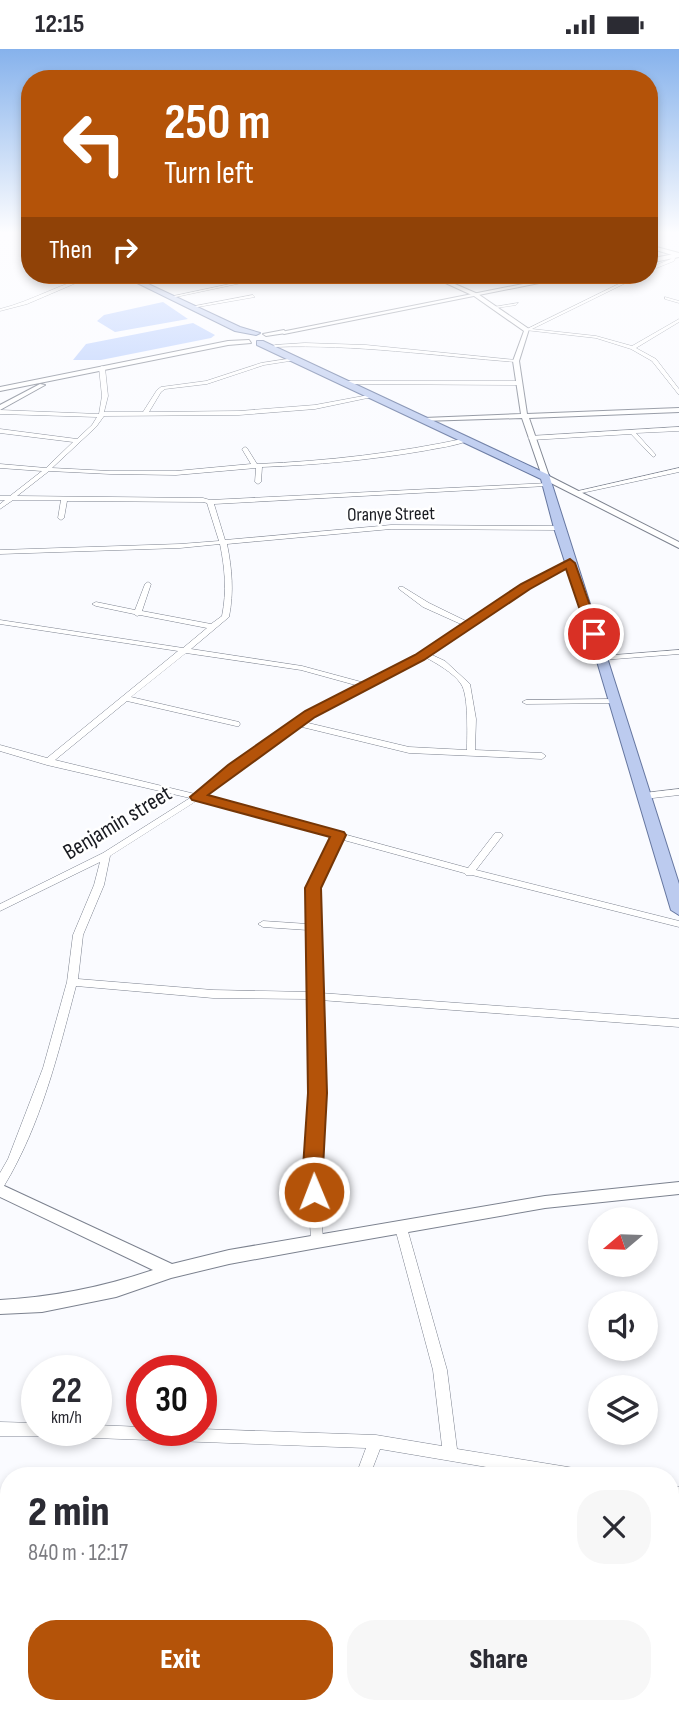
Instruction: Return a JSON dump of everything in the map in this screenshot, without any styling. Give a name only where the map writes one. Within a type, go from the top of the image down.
[{"type":"main road","points":[[199,312],[242,336],[260,343],[273,342]]},
{"type":"main road","points":[[284,332],[390,312]]},
{"type":"main road","points":[[242,336],[256,333],[273,342],[294,359],[467,440],[547,481],[559,528],[679,910]]},
{"type":"street","points":[[502,312],[527,330],[596,337],[633,348],[654,361],[679,393]]},
{"type":"street","points":[[547,481],[525,416],[516,361],[527,330],[565,312]]},
{"type":"street","points":[[633,348],[679,320]]},
{"type":"street","points":[[273,342],[284,332]]},
{"type":"street","points":[[0,389],[228,343],[242,336]]},
{"type":"street","points":[[273,342],[335,343],[516,361]]},
{"type":"street","points":[[145,414],[163,388],[207,382],[263,364],[294,359]]},
{"type":"street","points":[[0,507],[47,470],[101,415],[105,396],[102,368]]},
{"type":"street","points":[[0,409],[19,396],[58,377]]},
{"type":"street","points":[[339,381],[519,383]]},
{"type":"street","points":[[19,396],[23,384]]},
{"type":"street","points":[[0,409],[101,415],[256,412],[325,406],[374,396]]},
{"type":"street","points":[[424,420],[679,409]]},
{"type":"street","points":[[531,438],[679,429]]},
{"type":"street","points":[[0,431],[77,441]]},
{"type":"street","points":[[632,433],[653,455]]},
{"type":"street","points":[[0,466],[47,470],[174,473],[373,459],[467,440]]},
{"type":"street","points":[[245,449],[257,466],[258,482]]},
{"type":"street","points":[[577,492],[679,470]]},
{"type":"street","points":[[0,498],[210,502],[547,481],[577,492],[679,545]]},
{"type":"street","points":[[61,518],[64,499]]},
{"type":"street","points":[[47,762],[225,617],[229,601],[225,541],[210,502]]},
{"type":"street","name":"Oranye Street","points":[[0,552],[89,551],[391,527],[559,528]]},
{"type":"street","name":"Benjamin street","points":[[0,908],[106,855],[197,797],[297,723],[425,654],[526,586],[570,563]]},
{"type":"street","points":[[137,614],[148,584]]},
{"type":"street","points":[[401,588],[426,605],[468,625]]},
{"type":"street","points":[[96,604],[213,627]]},
{"type":"street","points":[[0,622],[302,668],[368,686]]},
{"type":"street","points":[[602,658],[679,652]]},
{"type":"street","points":[[425,654],[442,663],[466,684],[472,719],[471,753]]},
{"type":"street","points":[[124,698],[236,724]]},
{"type":"street","points":[[526,702],[615,701]]},
{"type":"street","points":[[297,723],[409,750],[542,756]]},
{"type":"street","points":[[0,748],[47,762],[197,797],[469,873],[679,924]]},
{"type":"street","points":[[644,796],[679,792]]},
{"type":"street","points":[[317,1241],[313,1168],[317,1093],[313,888],[338,835]]},
{"type":"street","points":[[469,873],[498,835]]},
{"type":"street","points":[[0,1183],[14,1160],[49,1068],[72,982],[78,935],[99,885],[106,855]]},
{"type":"street","points":[[263,923],[313,927]]},
{"type":"street","points":[[72,982],[213,994],[314,996],[679,1023]]},
{"type":"street","points":[[0,1307],[42,1305],[116,1290],[171,1271],[317,1241],[545,1202],[679,1188]]},
{"type":"street","points":[[0,1190],[171,1271]]},
{"type":"street","points":[[401,1228],[440,1370],[450,1453]]},
{"type":"street","points":[[0,1429],[21,1430]]},
{"type":"street","points":[[112,1432],[376,1442],[529,1467]]},
{"type":"street","points":[[366,1467],[376,1442]]},
{"type":"shaded area","points":[[119,312],[177,312],[188,319],[115,332],[97,321],[104,315]]},
{"type":"shaded area","points":[[193,323],[215,335],[101,360],[73,360],[86,344]]},
{"type":"route","points":[[314,1192],[317,1093],[313,888],[338,835],[197,797],[310,714],[419,658],[526,586],[570,563],[594,634]]}]
